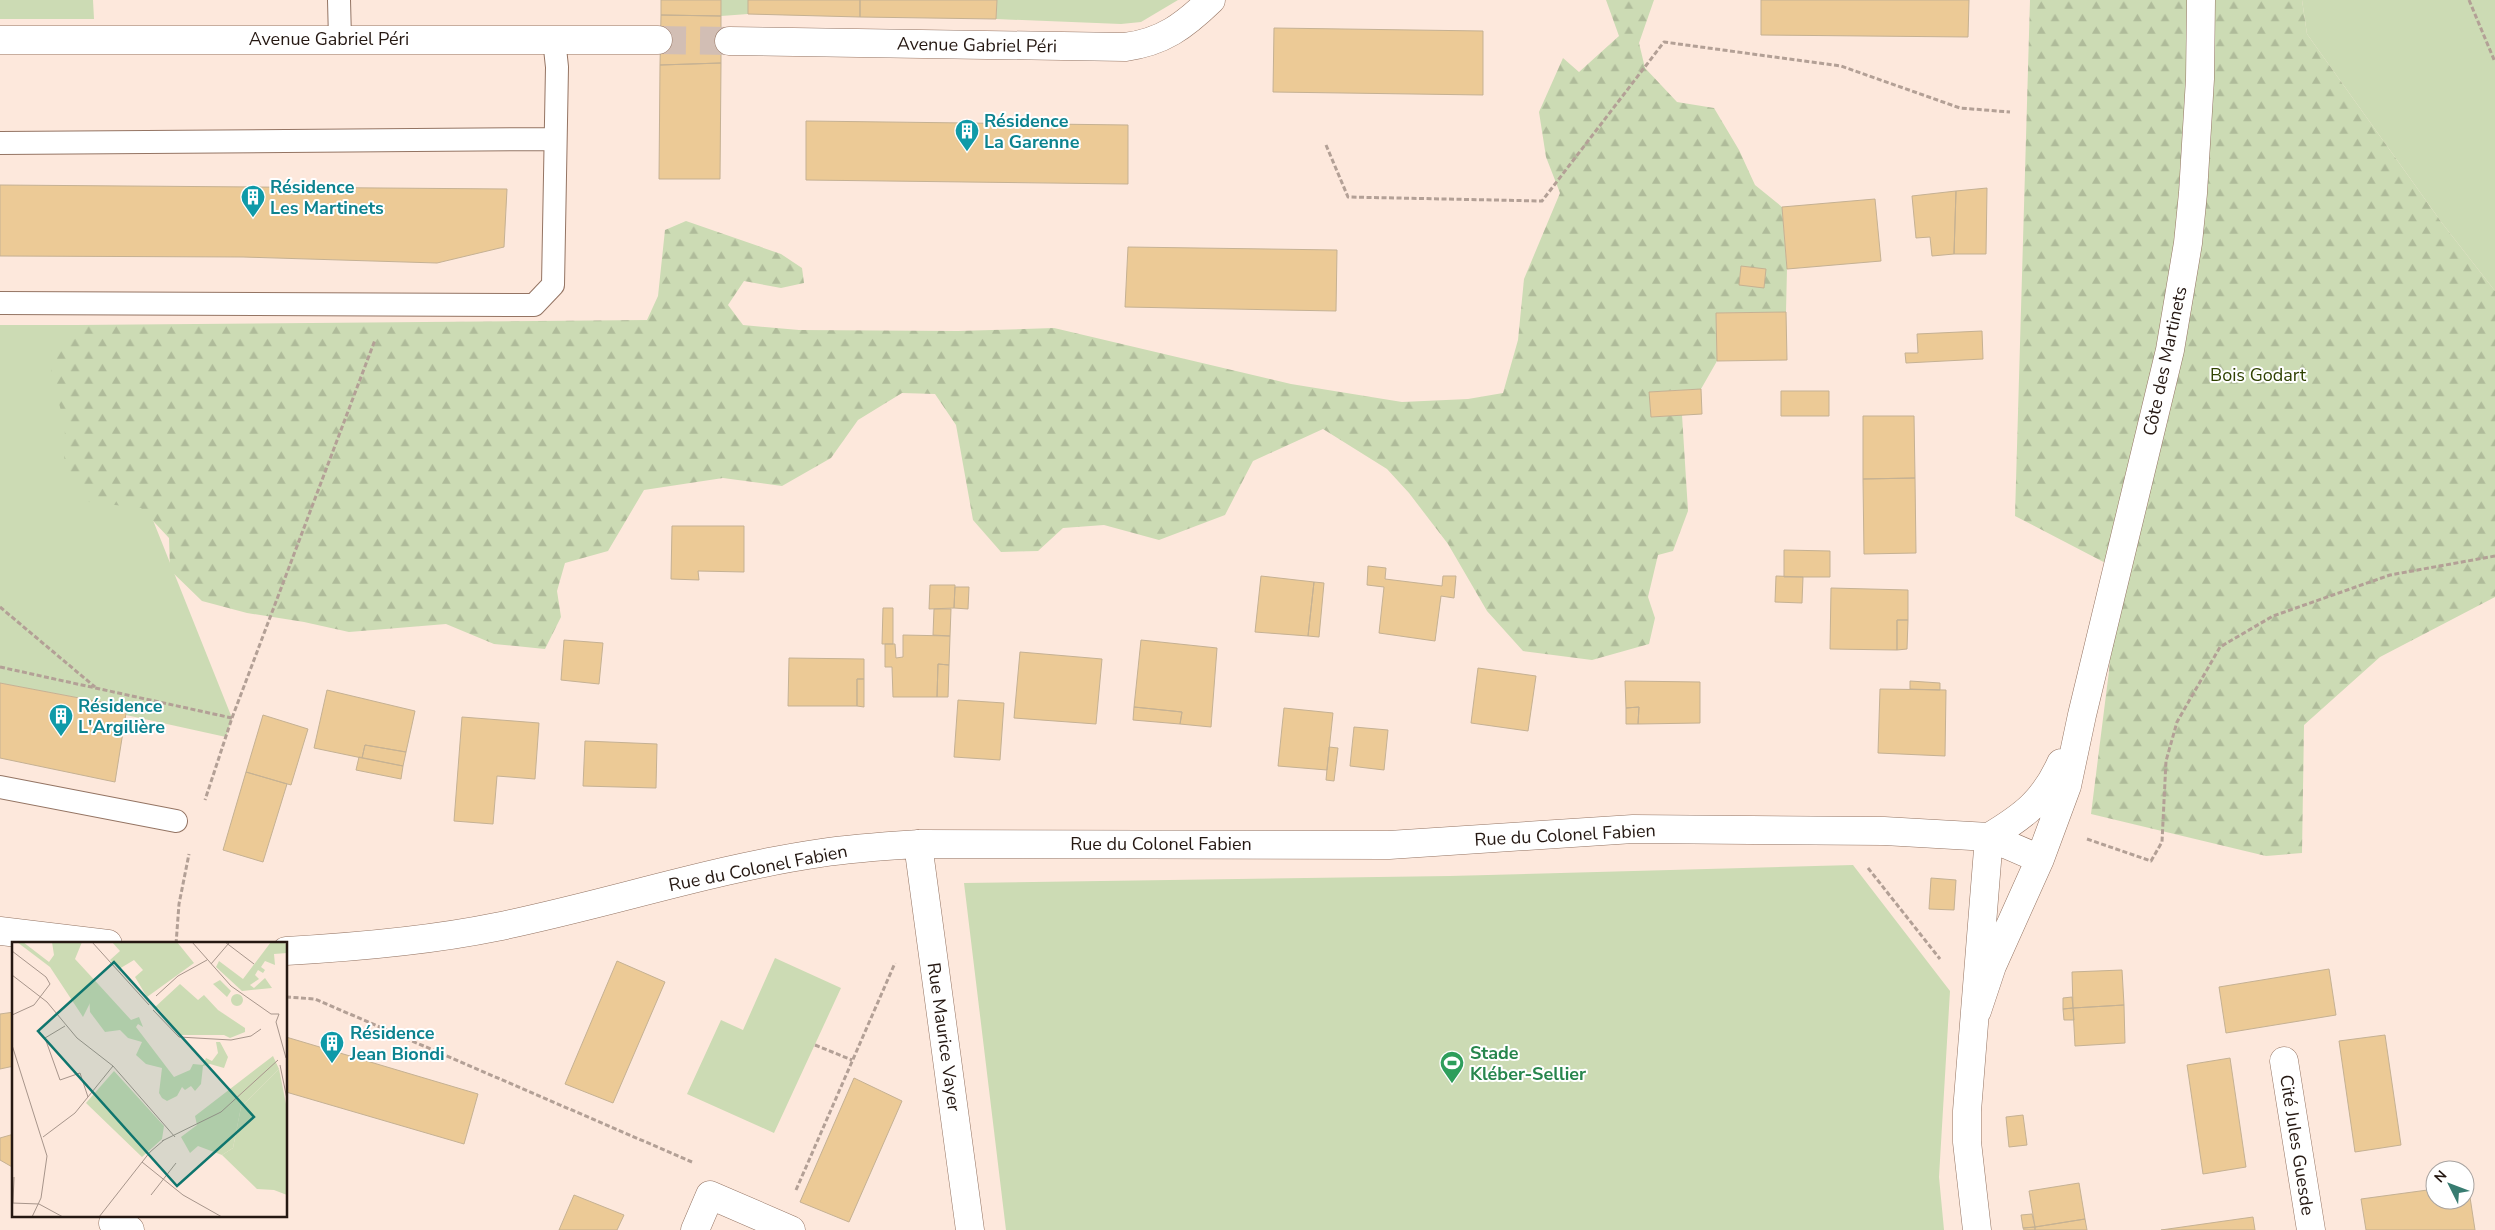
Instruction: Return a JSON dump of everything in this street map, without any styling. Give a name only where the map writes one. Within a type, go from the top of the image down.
[{"type":"street","name":"Avenue Gabriel Péri","points":[[729,41],[1125,47],[1157,41],[1179,28],[1211,0]]},
{"type":"street","name":"Côte des Martinets","points":[[1977,1011],[1992,966],[2040,859],[2067,786],[2082,715],[2170,350],[2189,235],[2197,144],[2201,0]]},
{"type":"street","name":"Avenue Gabriel Péri","points":[[0,40],[658,40]]},
{"type":"street","name":"Côte des Martinets","points":[[1989,837],[2018,820],[2047,791],[2082,715]]},
{"type":"street","name":"Rue du Colonel Fabien","points":[[288,951],[414,940],[476,930],[785,859],[851,849],[918,844],[1389,845],[1632,829],[1884,831],[1989,837],[2040,859]]},
{"type":"street","points":[[1977,1230],[1967,1142],[1989,837]]},
{"type":"street","name":"Rue Maurice Vayer","points":[[918,844],[970,1230]]},
{"type":"street","points":[[0,931],[91,942]]},
{"type":"street","name":"Cité Jules Guesde","points":[[2284,1061],[2311,1230]]},
{"type":"street","points":[[695,1230],[710,1195],[786,1228]]},
{"type":"street","points":[[115,1218],[113,1223],[130,1230]]},
{"type":"lane","points":[[340,0],[340,39]]},
{"type":"lane","points":[[0,303],[534,305],[553,285],[557,67],[554,39]]},
{"type":"lane","points":[[0,143],[555,139]]},
{"type":"lane","points":[[0,786],[176,821]]},
{"type":"path","points":[[2470,0],[2495,62]]},
{"type":"path","points":[[1326,145],[1348,197],[1542,201],[1664,42],[1841,66],[1960,108],[2010,112]]},
{"type":"path","points":[[202,806],[232,718],[389,304]]},
{"type":"path","points":[[2077,836],[2151,861],[2162,842],[2166,761],[2177,722],[2220,647],[2274,616],[2390,574],[2495,556]]},
{"type":"path","points":[[0,607],[96,688]]},
{"type":"path","points":[[0,667],[232,718]]},
{"type":"path","points":[[176,942],[179,904],[190,849]]},
{"type":"path","points":[[1866,866],[1957,979],[1979,981]]},
{"type":"path","points":[[786,1228],[852,1060],[897,959]]},
{"type":"path","points":[[288,997],[315,999],[719,1174],[710,1195]]},
{"type":"path","points":[[814,1045],[852,1060]]},
{"type":"green space","points":[[0,0],[93,0],[94,19],[0,19]]},
{"type":"green space","points":[[721,0],[748,0],[748,14],[721,16]]},
{"type":"green space","points":[[997,0],[1178,0],[1141,22],[1121,24],[996,19]]},
{"type":"green space","points":[[1606,0],[1654,0],[1639,43],[1645,68],[1677,102],[1714,108],[1739,150],[1755,185],[1782,207],[1787,269],[1786,312],[1716,313],[1717,361],[1701,389],[1650,392],[1651,417],[1682,415],[1688,511],[1673,551],[1658,555],[1648,597],[1655,618],[1649,644],[1592,660],[1523,651],[1487,611],[1448,544],[1409,493],[1387,469],[1323,429],[1253,461],[1225,515],[1159,540],[1104,525],[1063,528],[1038,551],[1001,552],[973,520],[956,425],[935,394],[902,393],[858,420],[831,458],[782,486],[723,478],[644,490],[608,551],[565,563],[557,591],[561,617],[545,649],[494,644],[446,624],[349,632],[304,622],[247,613],[202,601],[170,570],[169,538],[141,508],[89,502],[64,473],[65,426],[51,373],[55,351],[75,325],[647,320],[658,296],[665,230],[686,221],[781,254],[802,268],[804,283],[781,288],[744,281],[728,305],[743,325],[799,330],[958,331],[1054,328],[1291,384],[1402,402],[1468,399],[1503,393],[1518,340],[1524,279],[1560,193],[1546,157],[1539,112],[1563,58],[1579,72],[1619,36]]},
{"type":"green space","name":"Bois Godart","points":[[2030,0],[2302,0],[2307,34],[2442,223],[2495,291],[2495,597],[2380,657],[2304,725],[2302,853],[2266,856],[2091,814],[2109,671],[2117,569],[2015,516]]},
{"type":"green space","points":[[2302,0],[2495,0],[2495,291],[2442,223],[2307,34]]},
{"type":"green space","points":[[0,325],[75,325],[232,718],[226,737],[126,715],[127,707],[0,683]]},
{"type":"green space","name":"Stade Kléber-Sellier","points":[[1853,865],[1950,991],[1939,1177],[1944,1230],[1006,1230],[964,883],[1450,876]]},
{"type":"green space","points":[[775,958],[841,988],[774,1133],[687,1094],[721,1020],[743,1030]]},
{"type":"building","points":[[661,0],[721,0],[721,16],[661,15]]},
{"type":"building","points":[[748,0],[860,0],[860,17],[748,14]]},
{"type":"building","points":[[860,0],[997,0],[996,19],[860,17]]},
{"type":"building","points":[[1761,0],[1969,0],[1968,37],[1761,35]]},
{"type":"building","points":[[661,15],[721,16],[721,63],[660,65]]},
{"type":"building","points":[[1274,28],[1483,31],[1483,95],[1273,92]]},
{"type":"building","points":[[721,63],[720,179],[659,179],[660,65]]},
{"type":"building","name":"Résidence La Garenne","points":[[806,121],[1128,125],[1128,184],[806,180]]},
{"type":"building","name":"Résidence Les Martinets","points":[[0,185],[507,189],[504,247],[437,263],[243,257],[0,256]]},
{"type":"building","points":[[1987,188],[1986,254],[1954,254],[1956,191]]},
{"type":"building","points":[[1956,191],[1954,254],[1932,256],[1930,237],[1916,238],[1912,196]]},
{"type":"building","points":[[1875,199],[1881,261],[1787,269],[1782,207]]},
{"type":"building","points":[[1128,247],[1337,250],[1336,311],[1125,307]]},
{"type":"building","points":[[1741,266],[1766,269],[1764,288],[1739,285]]},
{"type":"building","points":[[1786,312],[1787,360],[1717,361],[1716,313]]},
{"type":"building","points":[[1982,331],[1983,359],[1906,363],[1905,353],[1918,353],[1917,334]]},
{"type":"building","points":[[1701,389],[1702,414],[1651,417],[1649,392]]},
{"type":"building","points":[[1781,391],[1829,391],[1829,416],[1781,416]]},
{"type":"building","points":[[1863,416],[1914,416],[1915,478],[1863,479]]},
{"type":"building","points":[[1915,478],[1916,553],[1864,554],[1863,479]]},
{"type":"building","points":[[672,526],[744,526],[744,572],[698,571],[699,580],[671,579]]},
{"type":"building","points":[[1784,550],[1830,551],[1830,577],[1784,577]]},
{"type":"building","points":[[1368,566],[1386,568],[1385,579],[1442,586],[1443,576],[1456,576],[1454,598],[1441,596],[1435,641],[1379,633],[1384,587],[1367,585]]},
{"type":"building","points":[[1261,576],[1314,582],[1308,636],[1255,632]]},
{"type":"building","points":[[1776,576],[1803,577],[1802,603],[1775,602]]},
{"type":"building","points":[[1314,582],[1324,583],[1319,637],[1308,636]]},
{"type":"building","points":[[930,585],[955,585],[954,608],[929,609]]},
{"type":"building","points":[[955,587],[969,587],[968,609],[954,608]]},
{"type":"building","points":[[1831,588],[1908,590],[1908,620],[1897,620],[1897,650],[1830,649]]},
{"type":"building","points":[[883,608],[893,608],[893,644],[882,644]]},
{"type":"building","points":[[934,609],[951,609],[950,636],[933,635]]},
{"type":"building","points":[[1897,620],[1908,620],[1907,649],[1897,650]]},
{"type":"building","points":[[903,635],[950,636],[949,665],[938,664],[937,697],[893,697],[892,667],[885,667],[885,644],[895,644],[896,658],[903,657]]},
{"type":"building","points":[[564,640],[603,643],[599,684],[561,680]]},
{"type":"building","points":[[1141,640],[1217,648],[1211,727],[1180,724],[1182,712],[1134,707]]},
{"type":"building","points":[[1020,652],[1102,659],[1096,724],[1014,718]]},
{"type":"building","points":[[789,658],[864,659],[864,679],[857,679],[857,706],[788,706]]},
{"type":"building","points":[[938,664],[949,665],[948,697],[937,697]]},
{"type":"building","points":[[1478,668],[1536,676],[1528,731],[1471,723]]},
{"type":"building","points":[[857,679],[864,679],[864,707],[857,706]]},
{"type":"building","points":[[1625,681],[1700,682],[1700,723],[1638,724],[1639,707],[1626,708]]},
{"type":"building","points":[[1910,681],[1940,683],[1940,690],[1910,689]]},
{"type":"building","name":"Résidence L'Argilière","points":[[0,683],[127,707],[115,782],[0,758]]},
{"type":"building","points":[[1880,689],[1946,690],[1945,756],[1878,753]]},
{"type":"building","points":[[327,690],[415,711],[406,752],[365,745],[362,758],[314,748]]},
{"type":"building","points":[[958,700],[1004,703],[1000,760],[954,757]]},
{"type":"building","points":[[1134,707],[1182,712],[1180,724],[1133,720]]},
{"type":"building","points":[[1639,707],[1638,724],[1626,724],[1626,708]]},
{"type":"building","points":[[1284,708],[1333,713],[1327,770],[1278,766]]},
{"type":"building","points":[[263,715],[308,729],[291,785],[246,772]]},
{"type":"building","points":[[462,717],[539,723],[535,779],[497,776],[493,824],[454,821]]},
{"type":"building","points":[[1354,727],[1388,730],[1384,770],[1350,766]]},
{"type":"building","points":[[585,741],[657,744],[656,788],[583,786]]},
{"type":"building","points":[[365,745],[406,752],[403,766],[362,758]]},
{"type":"building","points":[[1329,747],[1338,748],[1334,781],[1326,780]]},
{"type":"building","points":[[359,757],[403,766],[401,779],[356,770]]},
{"type":"building","points":[[246,772],[287,784],[263,862],[223,850]]},
{"type":"building","points":[[1931,878],[1956,880],[1954,910],[1929,909]]},
{"type":"building","points":[[617,961],[665,982],[613,1103],[565,1084]]},
{"type":"building","points":[[2329,969],[2336,1015],[2226,1033],[2219,987]]},
{"type":"building","points":[[2122,970],[2124,1005],[2073,1008],[2072,972]]},
{"type":"building","points":[[2072,997],[2073,1008],[2063,1009],[2063,998]]},
{"type":"building","points":[[2124,1005],[2125,1043],[2075,1046],[2073,1008]]},
{"type":"building","points":[[2073,1008],[2074,1020],[2064,1020],[2063,1009]]},
{"type":"building","points":[[12,1012],[12,1066],[0,1069],[0,1014]]},
{"type":"building","points":[[2385,1035],[2401,1145],[2355,1152],[2339,1041]]},
{"type":"building","name":"Résidence Jean Biondi","points":[[288,1038],[478,1094],[464,1144],[288,1093]]},
{"type":"building","points":[[2230,1058],[2246,1167],[2203,1174],[2187,1065]]},
{"type":"building","points":[[854,1078],[902,1101],[849,1222],[800,1202]]},
{"type":"building","points":[[2023,1115],[2027,1145],[2009,1147],[2006,1117]]},
{"type":"building","points":[[12,1135],[12,1167],[0,1160],[0,1138]]},
{"type":"building","points":[[2079,1183],[2085,1219],[2035,1227],[2029,1191]]},
{"type":"building","points":[[2425,1190],[2425,1210],[2472,1210],[2475,1230],[2366,1230],[2361,1199]]},
{"type":"building","points":[[574,1195],[624,1215],[617,1230],[559,1230]]},
{"type":"building","points":[[2032,1214],[2035,1227],[2023,1228],[2021,1215]]},
{"type":"building","points":[[2253,1217],[2255,1230],[2161,1230]]},
{"type":"building","points":[[2085,1219],[2087,1230],[2035,1230],[2035,1227]]},
{"type":"building","points":[[2035,1227],[2035,1230],[2024,1230],[2023,1228]]},
{"type":"tunnel","points":[[658,40],[729,41]]},
{"type":"place","name":"Résidence La Garenne","points":[[967,152]]},
{"type":"place","name":"Résidence Les Martinets","points":[[253,218]]},
{"type":"place","name":"Résidence L'Argilière","points":[[61,737]]},
{"type":"place","name":"Résidence Jean Biondi","points":[[332,1064]]},
{"type":"place","name":"Stade Kléber-Sellier","points":[[1452,1084]]}]
